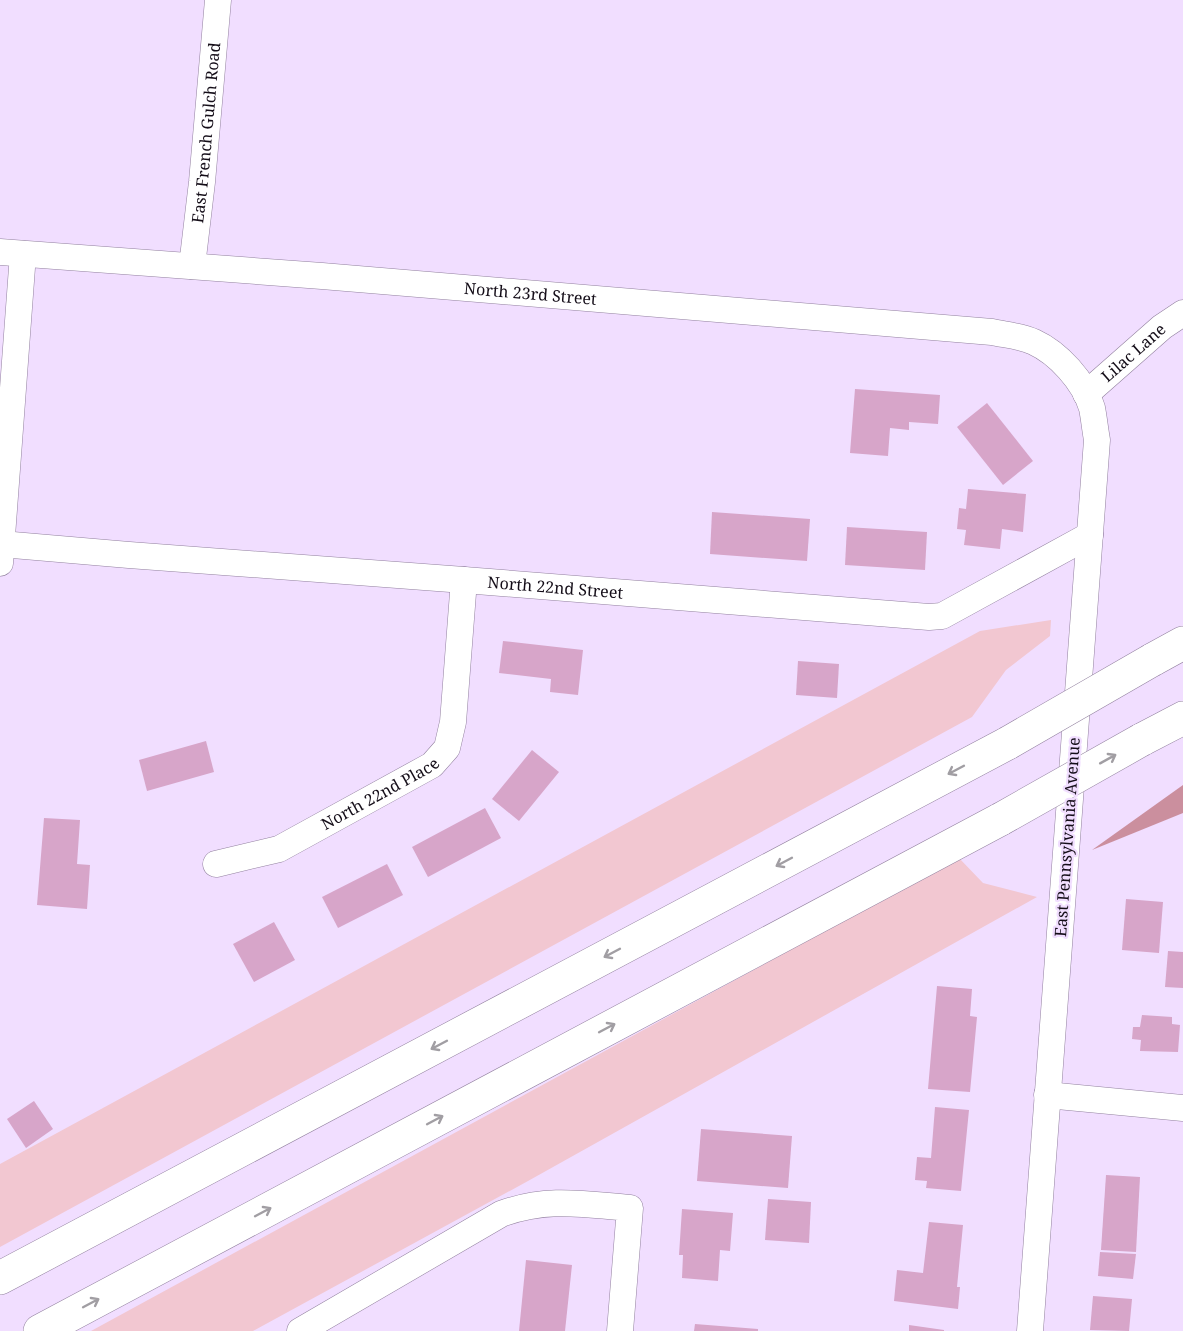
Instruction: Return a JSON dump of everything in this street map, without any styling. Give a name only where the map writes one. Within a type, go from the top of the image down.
[{"type":"highway","points":[[0,1278],[1008,743],[1183,644]]},
{"type":"highway","points":[[40,1331],[1001,819],[1183,718]]},
{"type":"street","name":"East French Gulch Road","points":[[192,266],[218,0]]},
{"type":"street","name":"North 23rd Street","points":[[11,253],[992,332],[1023,338],[1036,343],[1055,356]]},
{"type":"street","points":[[1,554],[11,253]]},
{"type":"street","name":"Lilac Lane","points":[[1086,394],[1162,327],[1183,313]]},
{"type":"street","name":"East Pennsylvania Avenue","points":[[1030,1331],[1097,440],[1092,408],[1086,394],[1078,381],[1055,356]]},
{"type":"street","name":"North 22nd Street","points":[[1,554],[140,556],[917,616],[942,616],[1090,535]]},
{"type":"street","name":"North 22nd Place","points":[[216,864],[279,849],[432,765],[440,758],[447,748],[453,722],[464,580]]},
{"type":"street","points":[[1047,1095],[1183,1108]]},
{"type":"street","points":[[300,1331],[481,1225],[517,1208],[535,1203],[630,1208],[620,1331]]},
{"type":"shaded area","points":[[1051,620],[1050,636],[1006,670],[972,717],[0,1247],[0,1164],[980,631]]},
{"type":"shaded area","points":[[1183,785],[1183,813],[1092,850]]},
{"type":"shaded area","points":[[959,858],[983,883],[1037,897],[528,1181],[253,1331],[91,1331]]},
{"type":"building","points":[[855,389],[940,395],[938,424],[909,422],[909,430],[890,428],[888,456],[850,453]]},
{"type":"building","points":[[987,403],[1033,461],[1003,485],[957,427]]},
{"type":"building","points":[[968,489],[1026,494],[1023,532],[1002,529],[1000,549],[964,545],[966,530],[957,529],[959,508],[966,509]]},
{"type":"building","points":[[712,512],[810,519],[807,561],[710,554]]},
{"type":"building","points":[[847,527],[927,532],[925,570],[845,565]]},
{"type":"building","points":[[503,641],[583,650],[578,695],[550,692],[551,679],[499,673]]},
{"type":"building","points":[[798,661],[839,664],[837,698],[796,695]]},
{"type":"building","points":[[206,741],[214,772],[147,791],[139,760]]},
{"type":"building","points":[[532,750],[559,772],[519,821],[492,799]]},
{"type":"building","points":[[485,808],[501,838],[428,877],[412,847]]},
{"type":"building","points":[[44,818],[80,820],[77,864],[90,865],[87,909],[37,905]]},
{"type":"building","points":[[387,864],[403,895],[338,928],[322,897]]},
{"type":"building","points":[[1126,899],[1163,902],[1159,953],[1122,950]]},
{"type":"building","points":[[274,922],[295,960],[254,982],[233,944]]},
{"type":"building","points":[[1168,951],[1183,952],[1183,988],[1165,987]]},
{"type":"building","points":[[937,986],[972,989],[970,1016],[977,1017],[970,1092],[928,1089]]},
{"type":"building","points":[[1142,1015],[1172,1017],[1172,1024],[1180,1025],[1178,1052],[1140,1051],[1141,1040],[1132,1039],[1133,1027],[1140,1027]]},
{"type":"building","points":[[34,1101],[53,1129],[26,1148],[7,1119]]},
{"type":"building","points":[[935,1107],[969,1110],[961,1191],[926,1188],[927,1181],[915,1180],[917,1157],[931,1158]]},
{"type":"building","points":[[701,1129],[792,1136],[788,1188],[697,1181]]},
{"type":"building","points":[[1106,1175],[1140,1177],[1136,1252],[1101,1250]]},
{"type":"building","points":[[768,1199],[811,1202],[809,1243],[765,1240]]},
{"type":"building","points":[[682,1209],[733,1213],[730,1251],[720,1250],[718,1281],[682,1278],[683,1255],[679,1255]]},
{"type":"building","points":[[929,1222],[963,1225],[957,1287],[960,1287],[958,1309],[894,1301],[897,1270],[923,1273]]},
{"type":"building","points":[[1100,1252],[1136,1254],[1133,1279],[1098,1276]]},
{"type":"building","points":[[526,1260],[572,1265],[565,1331],[519,1331]]},
{"type":"building","points":[[1093,1296],[1132,1299],[1129,1331],[1090,1330]]},
{"type":"building","points":[[695,1324],[758,1329],[758,1331],[694,1331]]},
{"type":"building","points":[[909,1325],[944,1330],[944,1331],[909,1331]]}]
